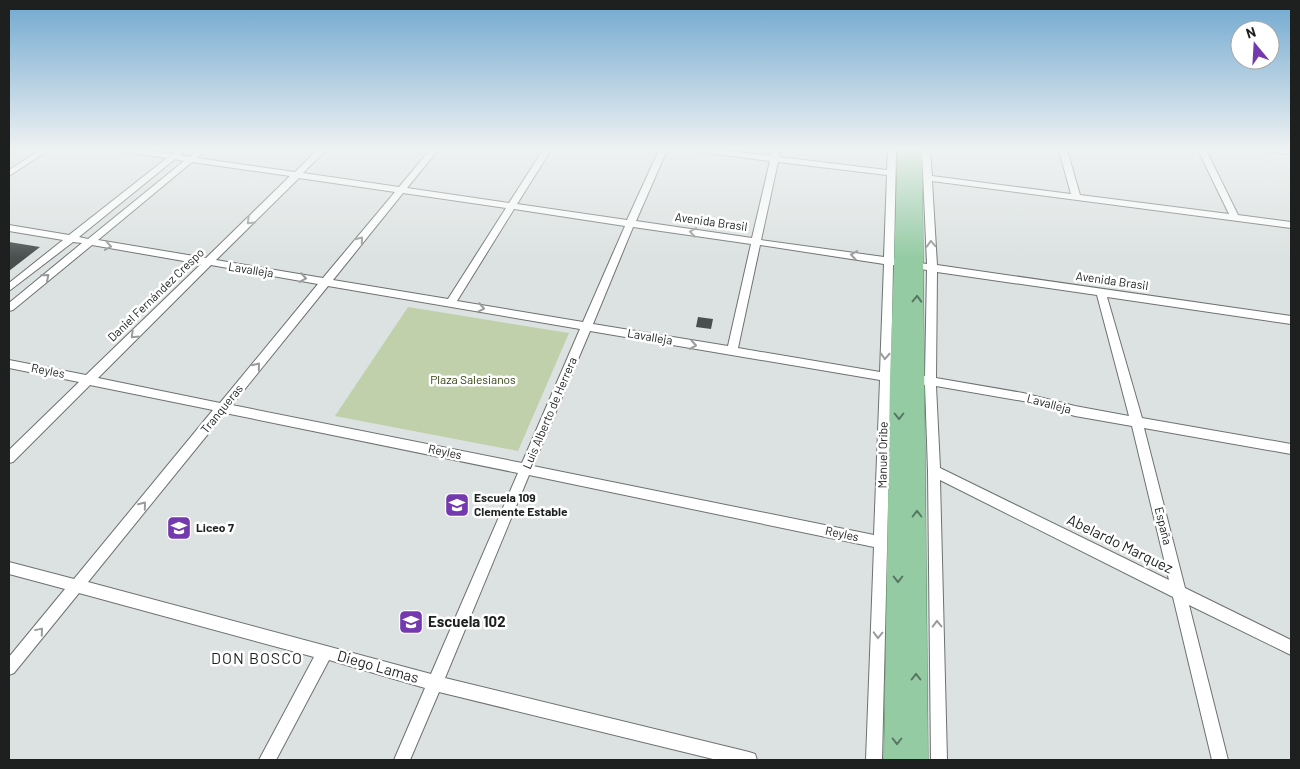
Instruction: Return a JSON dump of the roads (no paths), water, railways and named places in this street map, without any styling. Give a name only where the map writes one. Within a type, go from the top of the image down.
[{"type":"highway","name":"Manuel Oribe","points":[[906,186],[911,264]]},
{"type":"highway","name":"Manuel Oribe","points":[[914,186],[908,328],[908,378],[915,760]]},
{"type":"highway","name":"Manuel Oribe","points":[[897,760],[908,378]]},
{"type":"street","points":[[9,288],[137,186]]},
{"type":"street","points":[[9,308],[158,186]]},
{"type":"street","name":"Daniel Fernández Crespo","points":[[9,458],[286,186]]},
{"type":"street","name":"Avenida Brasil","points":[[379,186],[1291,321]]},
{"type":"street","name":"Tranqueras","points":[[9,668],[405,186]]},
{"type":"street","points":[[451,303],[525,186]]},
{"type":"street","name":"Luis Alberto de Herrera","points":[[402,760],[647,186]]},
{"type":"street","points":[[732,351],[768,186]]},
{"type":"street","name":"Manuel Oribe","points":[[874,760],[881,542],[908,378],[911,264],[895,186]]},
{"type":"street","points":[[926,186],[911,264],[908,378],[934,471],[939,760]]},
{"type":"street","points":[[989,186],[1291,225]]},
{"type":"street","points":[[1073,186],[1076,197]]},
{"type":"street","points":[[1219,186],[1235,218]]},
{"type":"street","name":"Lavalleja","points":[[9,228],[587,327],[908,378],[1023,398],[1075,411],[1291,449]]},
{"type":"street","name":"España","points":[[1100,292],[1137,422],[1220,760]]},
{"type":"street","name":"Reyles","points":[[9,364],[881,542]]},
{"type":"street","name":"Abelardo Marquez","points":[[934,471],[1291,648]]},
{"type":"street","name":"Diego Lamas","points":[[9,568],[324,652],[435,684],[748,760]]},
{"type":"street","points":[[267,760],[324,652]]},
{"type":"place","name":"Escuela 109 Clemente Estable","points":[[457,505]]},
{"type":"place","name":"Liceo 7","points":[[179,528]]},
{"type":"place","name":"Escuela 102","points":[[411,622]]},
{"type":"district","name":"DON BOSCO","points":[[257,658]]},
{"type":"park label","name":"Plaza Salesianos","points":[[473,380]]}]
